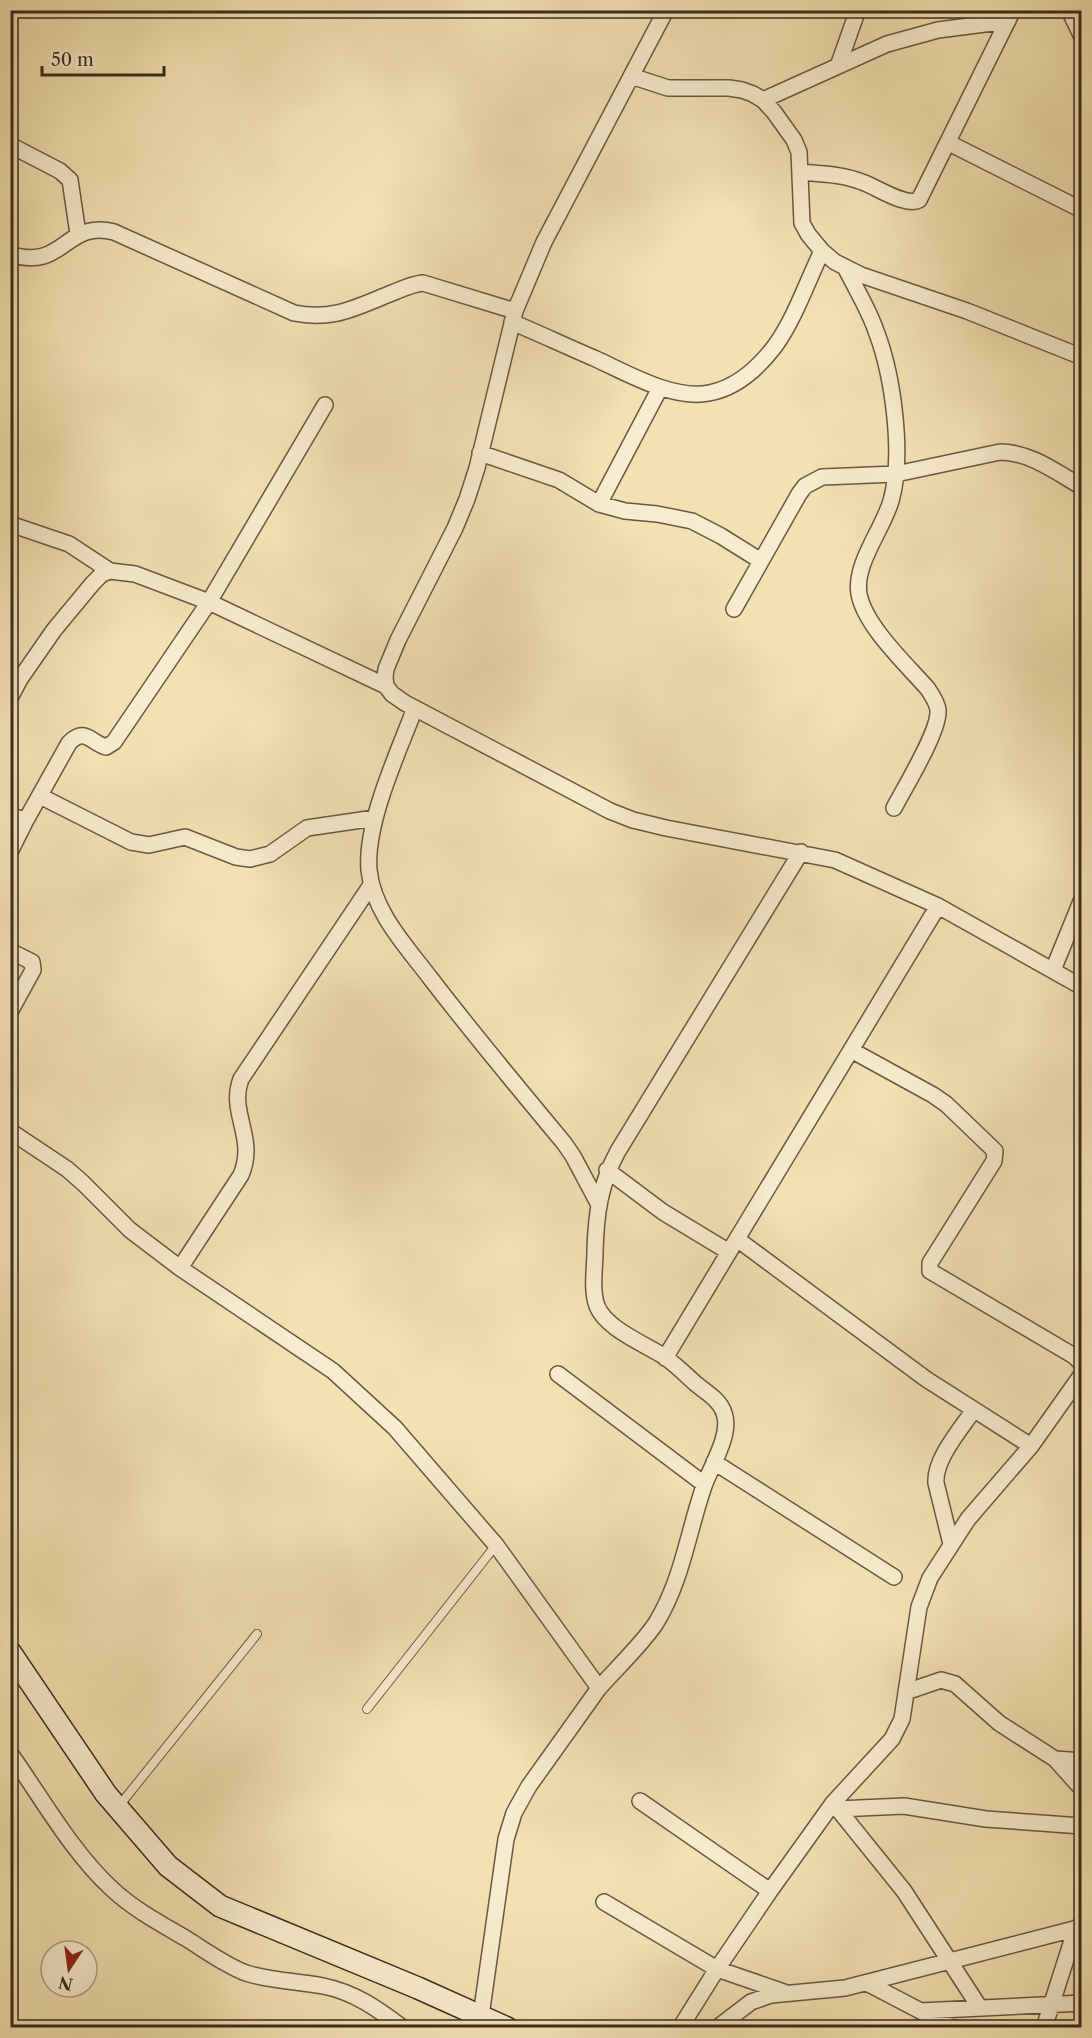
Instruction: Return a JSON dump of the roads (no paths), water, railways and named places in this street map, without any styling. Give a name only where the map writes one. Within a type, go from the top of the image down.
[{"type":"main road","points":[[10,1652],[106,1794],[168,1866],[220,1906],[418,1988],[507,2028]]},
{"type":"street","points":[[386,686],[385,676],[390,659],[467,499],[514,316],[544,242],[666,10]]},
{"type":"street","points":[[838,66],[855,18],[855,10]]},
{"type":"street","points":[[1069,10],[1082,37]]},
{"type":"street","points":[[763,100],[887,44],[938,30],[1011,16]]},
{"type":"street","points":[[800,172],[848,177],[905,201],[916,202],[923,196],[1011,16]]},
{"type":"street","points":[[632,76],[669,88],[735,89],[753,94],[763,100],[774,111],[794,140],[799,152],[802,223],[822,251],[846,269],[967,311],[1082,357]]},
{"type":"street","points":[[949,142],[1082,210]]},
{"type":"street","points":[[10,145],[60,171],[70,180],[78,234]]},
{"type":"street","points":[[10,254],[40,258],[55,251],[78,234],[95,228],[114,232],[268,303],[294,313],[311,316],[336,315],[423,283],[514,316],[660,388],[707,394],[723,390],[738,381],[754,369],[776,345],[822,251]]},
{"type":"street","points":[[846,269],[876,329],[884,356],[895,426],[896,474],[891,499],[884,521],[860,571],[859,594],[868,618],[928,689],[936,702],[938,711],[935,727],[894,808]]},
{"type":"street","points":[[599,504],[660,388]]},
{"type":"street","points":[[10,852],[69,744],[82,735],[103,747],[112,744],[209,602],[325,405]]},
{"type":"street","points":[[734,609],[799,494],[813,481],[822,477],[896,474],[1000,452],[1012,452],[1034,460],[1082,487]]},
{"type":"street","points":[[480,453],[559,480],[599,504],[625,511],[692,521],[761,561]]},
{"type":"street","points":[[10,524],[69,543],[110,572]]},
{"type":"street","points":[[10,698],[20,679],[54,630],[102,574],[110,572],[135,574],[209,602],[386,686],[392,694],[415,708],[610,811],[633,820],[666,828],[835,860],[938,906],[1082,987]]},
{"type":"street","points":[[415,708],[375,818],[369,852],[371,885],[379,905],[396,932],[463,1021],[564,1143],[598,1203]]},
{"type":"street","points":[[40,796],[131,842],[149,845],[185,837],[236,857],[250,859],[270,854],[307,828],[375,818]]},
{"type":"street","points":[[10,816],[26,820]]},
{"type":"street","points":[[481,2016],[506,1839],[514,1813],[529,1786],[599,1688],[655,1624],[680,1571],[704,1484],[725,1433],[725,1414],[721,1405],[665,1358],[620,1330],[600,1312],[596,1305],[594,1283],[598,1203],[607,1170],[801,852]]},
{"type":"street","points":[[180,1268],[245,1165],[247,1145],[237,1098],[241,1079],[371,885]]},
{"type":"street","points":[[1053,970],[1082,899]]},
{"type":"street","points":[[665,1358],[938,906]]},
{"type":"street","points":[[10,951],[32,962],[33,970],[10,1012]]},
{"type":"street","points":[[851,1050],[946,1104],[995,1151],[994,1161],[930,1263],[930,1271],[1074,1356],[1082,1364]]},
{"type":"street","points":[[10,1131],[67,1169],[130,1230],[180,1268],[333,1371],[395,1428],[496,1545],[599,1688]]},
{"type":"street","points":[[607,1170],[663,1212],[729,1252]]},
{"type":"street","points":[[737,1239],[926,1379],[1031,1446]]},
{"type":"street","points":[[558,1374],[704,1484]]},
{"type":"street","points":[[680,2028],[770,1891],[835,1806],[892,1739],[902,1719],[919,1606],[930,1578],[968,1519],[1031,1446],[1082,1374]]},
{"type":"street","points":[[951,1544],[936,1483],[936,1473],[942,1458],[973,1411]]},
{"type":"street","points":[[714,1462],[894,1577]]},
{"type":"street","points":[[906,1692],[936,1681],[950,1682],[999,1723],[1055,1759],[1082,1789]]},
{"type":"street","points":[[10,1753],[89,1865],[111,1888],[141,1912],[226,1964],[256,1976],[323,1986],[344,1992],[362,1999],[403,2028]]},
{"type":"street","points":[[1055,1759],[1082,1761]]},
{"type":"street","points":[[640,1801],[770,1891]]},
{"type":"street","points":[[835,1806],[904,1806],[986,1819],[1082,1826]]},
{"type":"street","points":[[835,1806],[904,1891],[980,2008]]},
{"type":"street","points":[[604,1902],[717,1969],[786,1993]]},
{"type":"street","points":[[717,2028],[751,2002],[771,1995],[824,1991],[867,1983],[948,1960],[1079,1928]]},
{"type":"street","points":[[1044,2028],[1079,1928]]},
{"type":"street","points":[[867,1983],[953,2028]]},
{"type":"street","points":[[920,2011],[1082,2003]]},
{"type":"lane","points":[[367,1709],[496,1545]]},
{"type":"lane","points":[[118,1807],[257,1634]]}]
